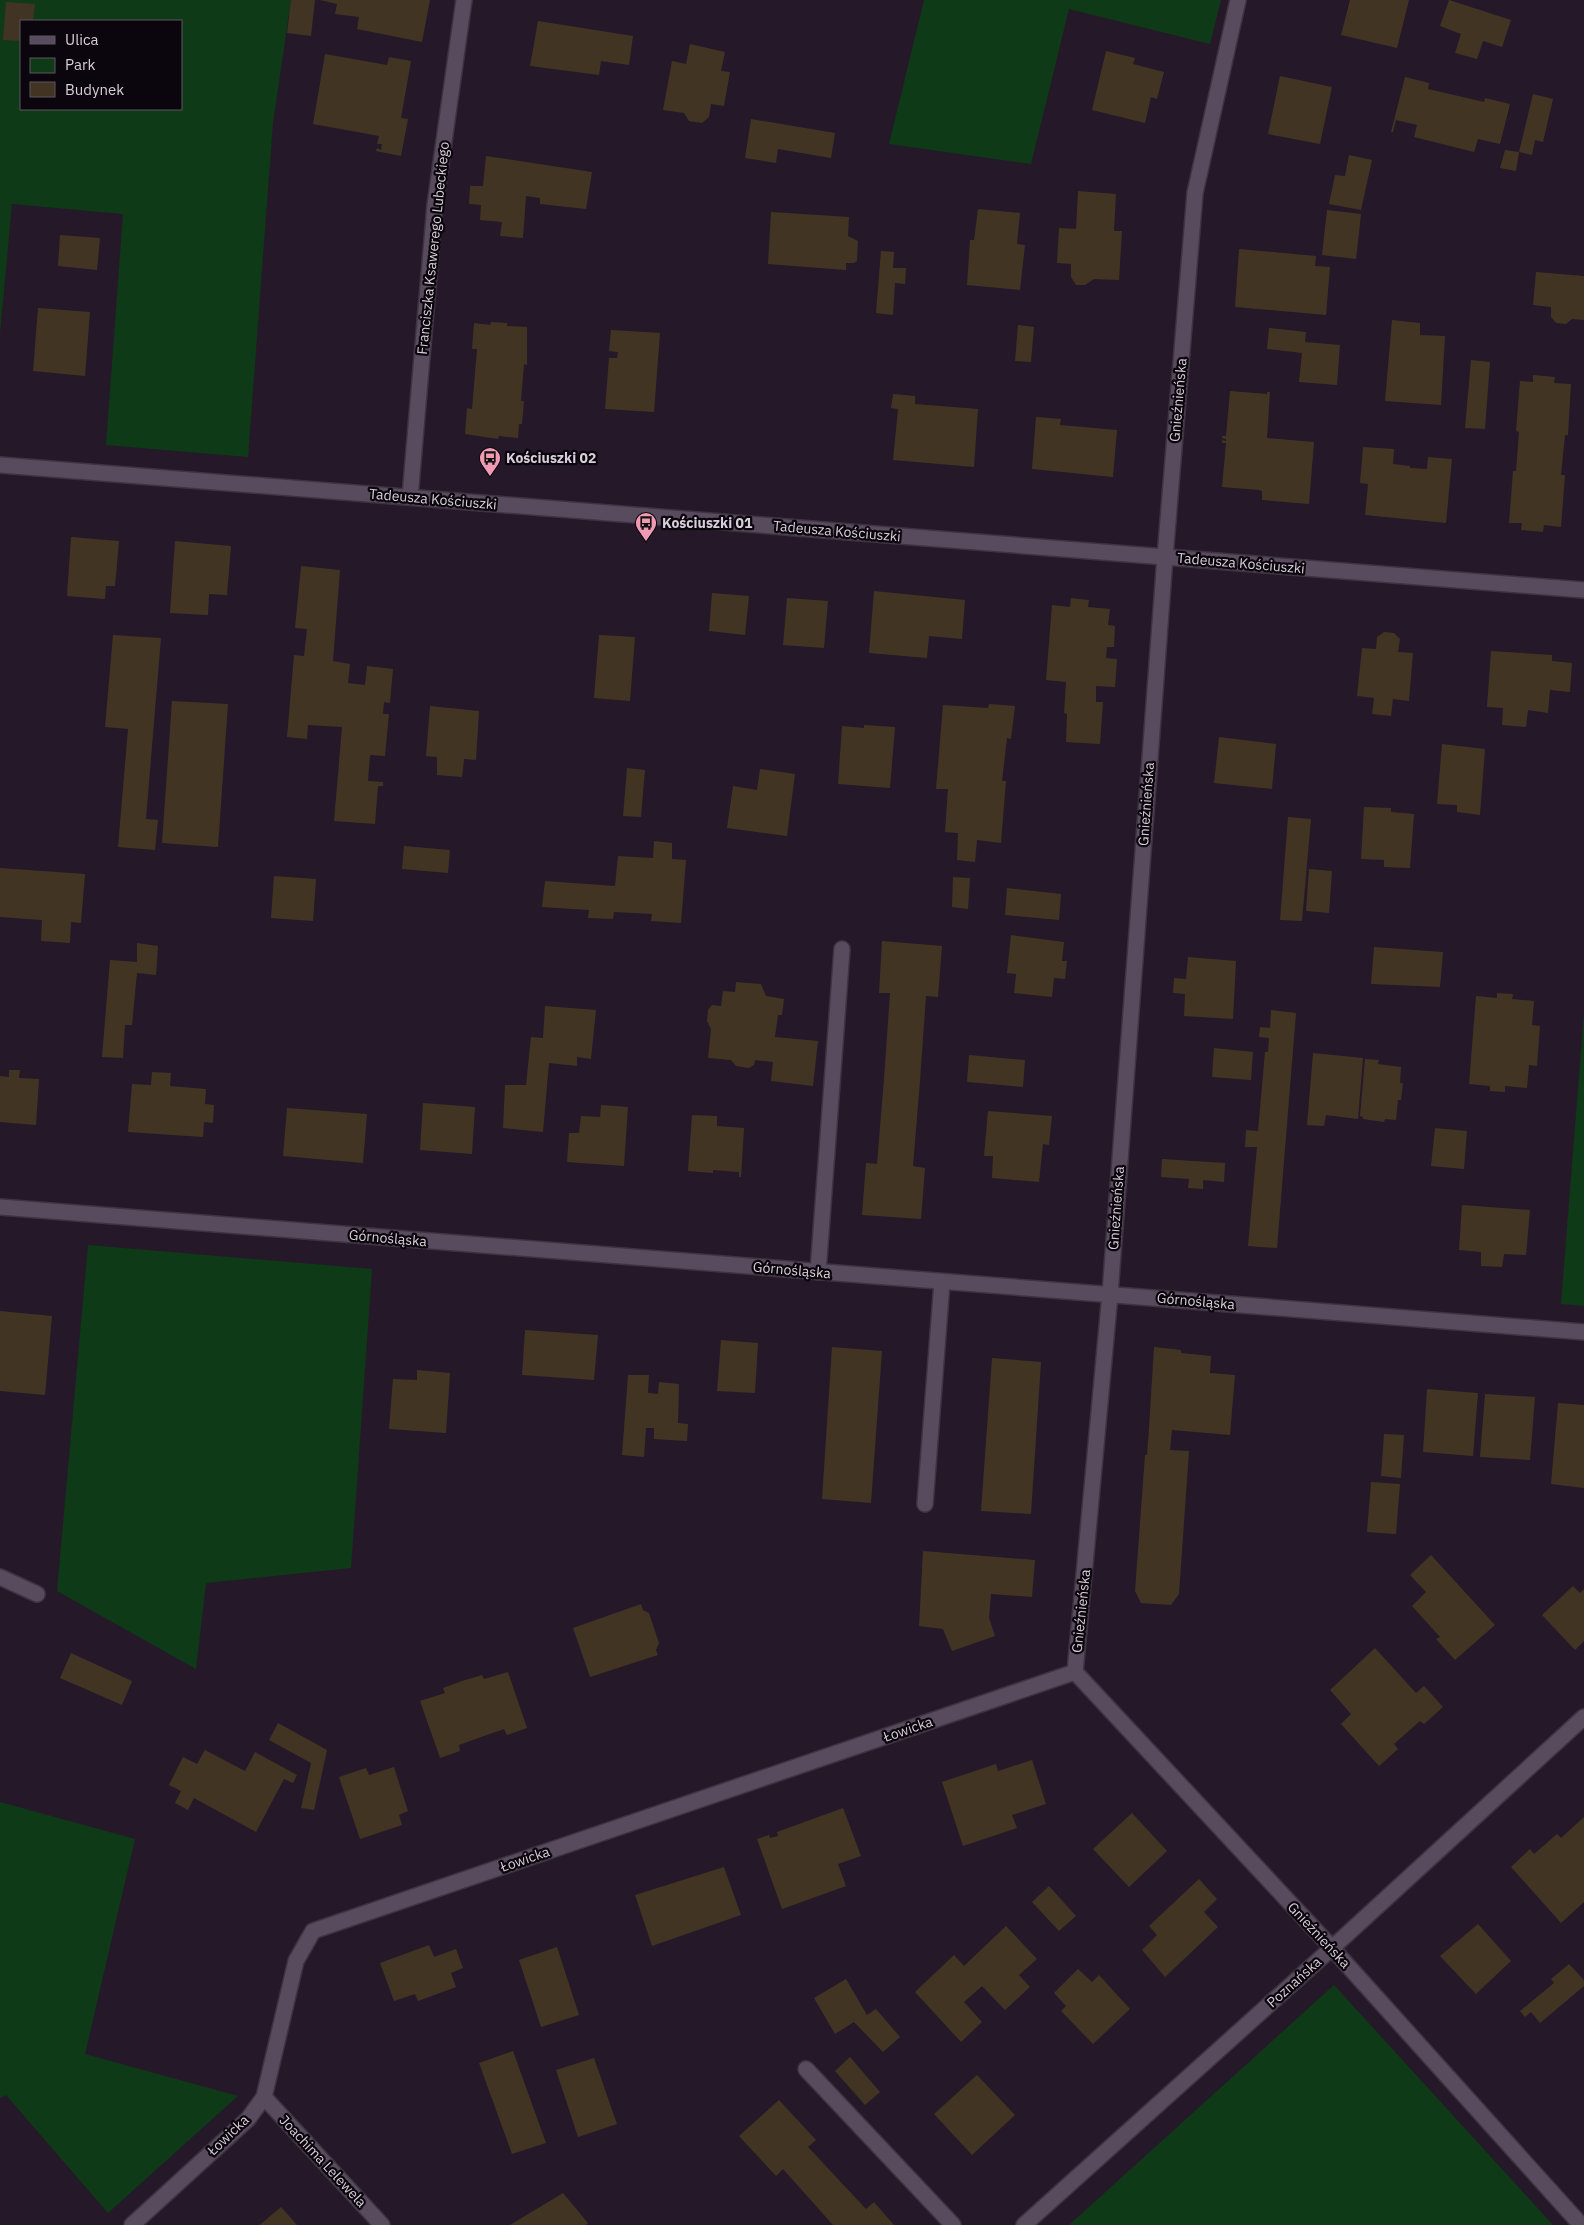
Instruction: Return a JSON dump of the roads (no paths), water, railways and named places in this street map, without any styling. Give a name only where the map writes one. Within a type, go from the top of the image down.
[{"type":"street","name":"Franciszka Ksawerego Lubeckiego","points":[[410,497],[435,205],[464,0]]},
{"type":"street","name":"Gnieźnieńska","points":[[1238,0],[1195,193],[1165,557],[1110,1294],[1075,1672],[1332,1948],[1581,2225]]},
{"type":"street","name":"Tadeusza Kościuszki","points":[[0,465],[1584,590]]},
{"type":"street","points":[[818,1272],[842,949]]},
{"type":"street","name":"Górnośląska","points":[[0,1207],[1584,1332]]},
{"type":"street","points":[[925,1504],[942,1282]]},
{"type":"street","points":[[0,1577],[36,1594]]},
{"type":"street","name":"Łowicka","points":[[132,2225],[248,2119],[264,2097],[296,1961],[313,1931],[1075,1672]]},
{"type":"street","name":"Poznańska","points":[[1024,2225],[1332,1948],[1584,1716]]},
{"type":"street","points":[[806,2068],[953,2225]]},
{"type":"street","name":"Joachima Lelewela","points":[[264,2097],[382,2225]]},
{"type":"place","name":"Kościuszki 02","points":[[490,477]]},
{"type":"place","name":"Kościuszki 01","points":[[646,542]]}]
